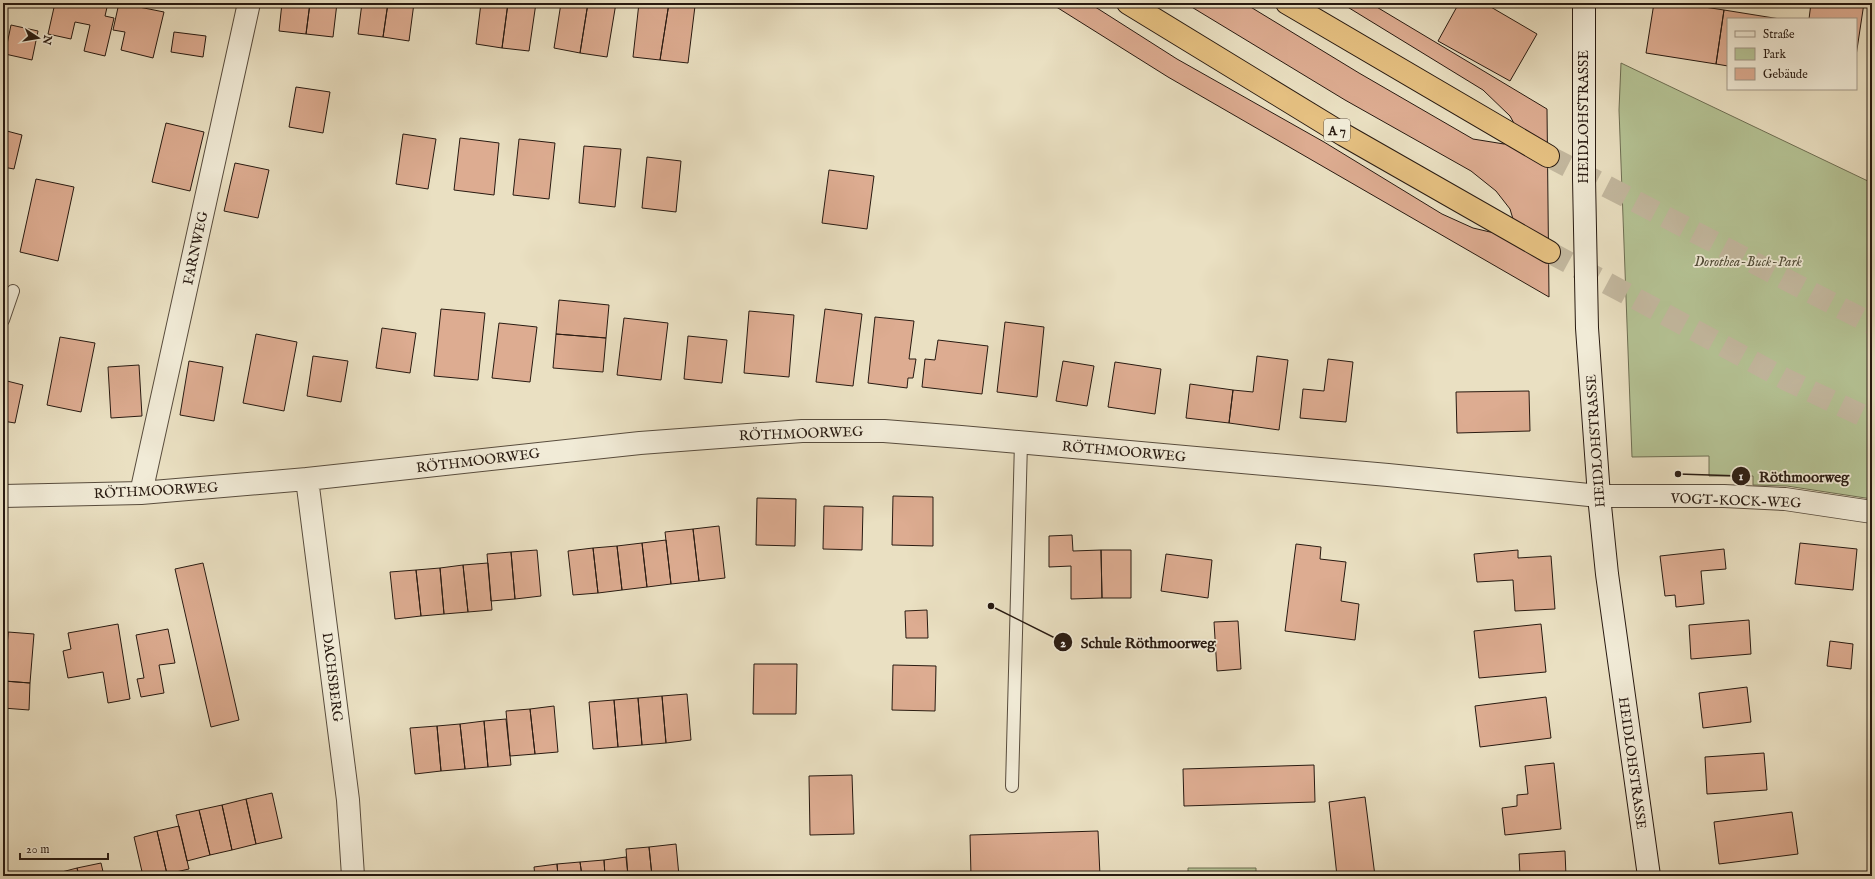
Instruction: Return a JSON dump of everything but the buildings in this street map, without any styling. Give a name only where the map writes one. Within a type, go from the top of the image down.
[{"type":"highway","name":"A 7","points":[[1128,3],[1344,135],[1549,252]]},
{"type":"highway","points":[[1287,3],[1548,156]]},
{"type":"street","name":"FARNWEG","points":[[141,493],[249,3]]},
{"type":"street","name":"HEIDLOHSTRASSE","points":[[1584,3],[1583,155],[1587,328],[1599,496],[1607,574],[1649,876]]},
{"type":"street","name":"RÖTHMOORWEG","points":[[3,496],[141,493],[307,479],[640,443],[802,430],[884,431],[1021,442],[1388,475],[1599,496]]},
{"type":"street","name":"DACHSBERG","points":[[307,479],[348,800],[353,876]]},
{"type":"street","name":"VOGT-KOCK-WEG","points":[[1599,496],[1724,496],[1785,499],[1872,512]]},
{"type":"lane","points":[[3,320],[13,291]]},
{"type":"lane","points":[[1012,786],[1021,442]]},
{"type":"green space","name":"Dorothea-Buck-Park","points":[[1621,63],[1872,183],[1872,499],[1787,486],[1753,485],[1753,476],[1709,476],[1709,456],[1632,457],[1619,110]]},
{"type":"green space","points":[[1188,868],[1256,868],[1256,876],[1188,876]]},
{"type":"tunnel","points":[[1548,156],[1872,324]]},
{"type":"tunnel","points":[[1549,252],[1787,380],[1872,420]]},
{"type":"place","name":"Röthmoorweg","points":[[1678,474]]},
{"type":"place","name":"Schule Röthmoorweg","points":[[991,606]]}]
